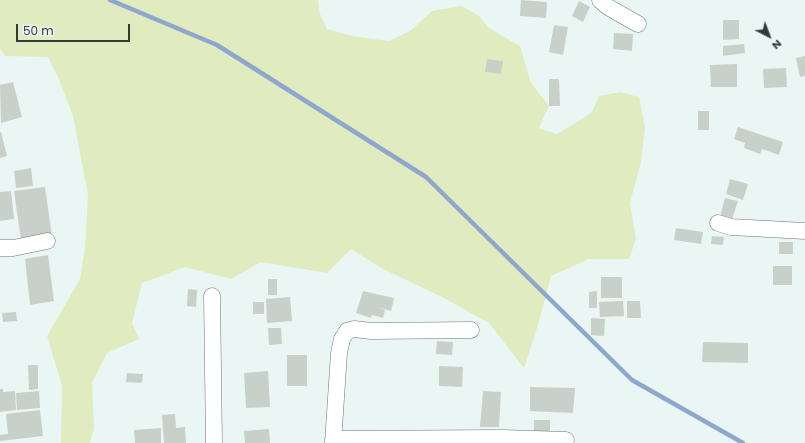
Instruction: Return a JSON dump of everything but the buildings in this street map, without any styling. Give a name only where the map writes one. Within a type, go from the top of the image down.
[{"type":"street","points":[[600,0],[608,8],[638,24]]},
{"type":"street","points":[[718,224],[731,227],[805,231]]},
{"type":"street","points":[[0,248],[13,248],[47,241]]},
{"type":"street","points":[[212,296],[214,443]]},
{"type":"street","points":[[470,330],[371,331],[354,329],[347,331],[342,339],[339,353],[333,441],[502,438],[566,440]]},
{"type":"green space","points":[[0,0],[318,0],[320,14],[327,29],[352,36],[389,41],[410,31],[432,11],[462,6],[479,16],[489,28],[520,46],[531,83],[549,106],[539,128],[557,134],[592,112],[599,96],[620,92],[639,97],[645,128],[641,162],[630,203],[636,239],[629,259],[589,259],[551,276],[538,325],[524,368],[489,323],[442,297],[381,268],[351,249],[327,273],[261,262],[231,279],[185,267],[142,283],[132,323],[139,339],[107,353],[92,383],[94,428],[90,443],[61,443],[62,386],[47,336],[80,279],[85,247],[88,195],[73,116],[58,77],[48,57],[5,56],[0,49]]},
{"type":"waterway","points":[[110,0],[217,45],[426,177],[632,380],[743,443]]}]
